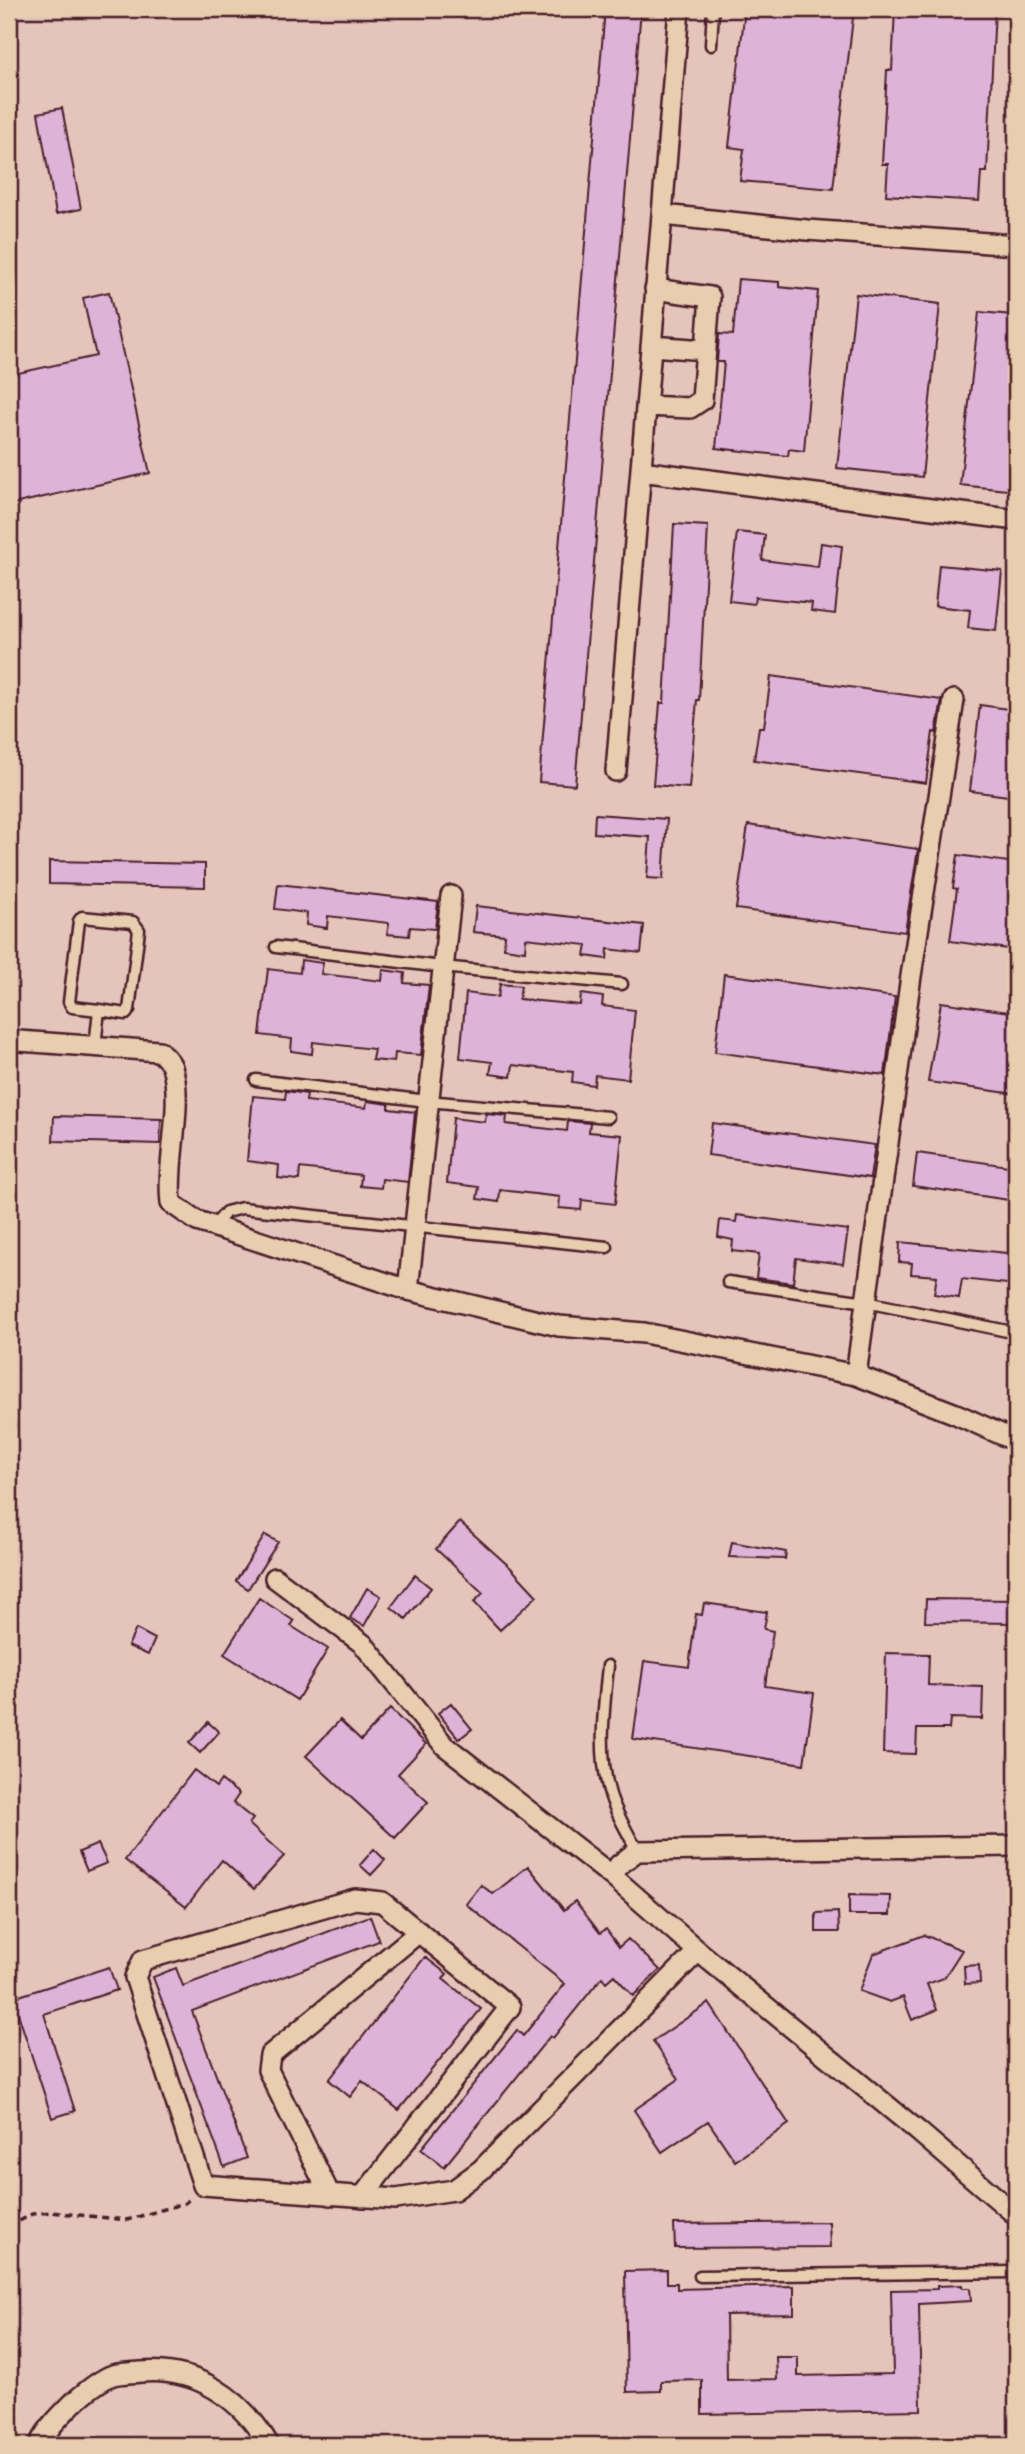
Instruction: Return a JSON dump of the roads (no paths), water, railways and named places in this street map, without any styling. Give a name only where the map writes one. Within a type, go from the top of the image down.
[{"type":"street","points":[[616,771],[679,9]]},
{"type":"street","points":[[663,215],[807,230],[1016,245]]},
{"type":"street","points":[[646,406],[690,408],[702,400],[706,350],[710,297],[655,289]]},
{"type":"street","points":[[651,346],[706,350]]},
{"type":"street","points":[[641,471],[1016,520]]},
{"type":"street","points":[[856,1375],[911,976],[954,700]]},
{"type":"street","points":[[408,1290],[450,896]]},
{"type":"street","points":[[19,1041],[159,1051],[172,1064],[176,1089],[169,1182],[171,1203],[197,1220],[408,1290],[559,1326],[644,1333],[856,1375],[1016,1441]]},
{"type":"street","points":[[275,1577],[363,1644],[444,1745],[612,1876],[698,1951],[1016,2215]]},
{"type":"street","points":[[612,1876],[618,1865],[637,1851],[1016,1846]]},
{"type":"street","points":[[362,2197],[510,2007],[382,1902],[355,1899],[143,1960],[135,1977],[203,2185],[362,2197],[396,2199],[454,2190],[481,2170],[698,1951]]},
{"type":"street","points":[[330,2194],[268,2070],[270,2055],[419,1932]]},
{"type":"street","points":[[39,2445],[59,2416],[84,2393],[113,2375],[156,2371],[186,2376],[227,2395],[269,2445]]},
{"type":"lane","points":[[711,45],[713,9]]},
{"type":"lane","points":[[82,917],[133,922],[139,930],[128,1012],[123,1014],[99,1010],[72,1007],[69,1002],[79,921],[82,917]]},
{"type":"lane","points":[[276,947],[442,967],[622,984]]},
{"type":"lane","points":[[95,1046],[99,1010]]},
{"type":"lane","points":[[256,1080],[427,1101],[608,1117]]},
{"type":"lane","points":[[214,1226],[226,1212],[242,1208],[607,1247]]},
{"type":"lane","points":[[728,1282],[866,1302],[1012,1332]]},
{"type":"lane","points":[[608,1666],[603,1736],[609,1792],[637,1851]]},
{"type":"lane","points":[[700,2276],[1016,2272]]}]
